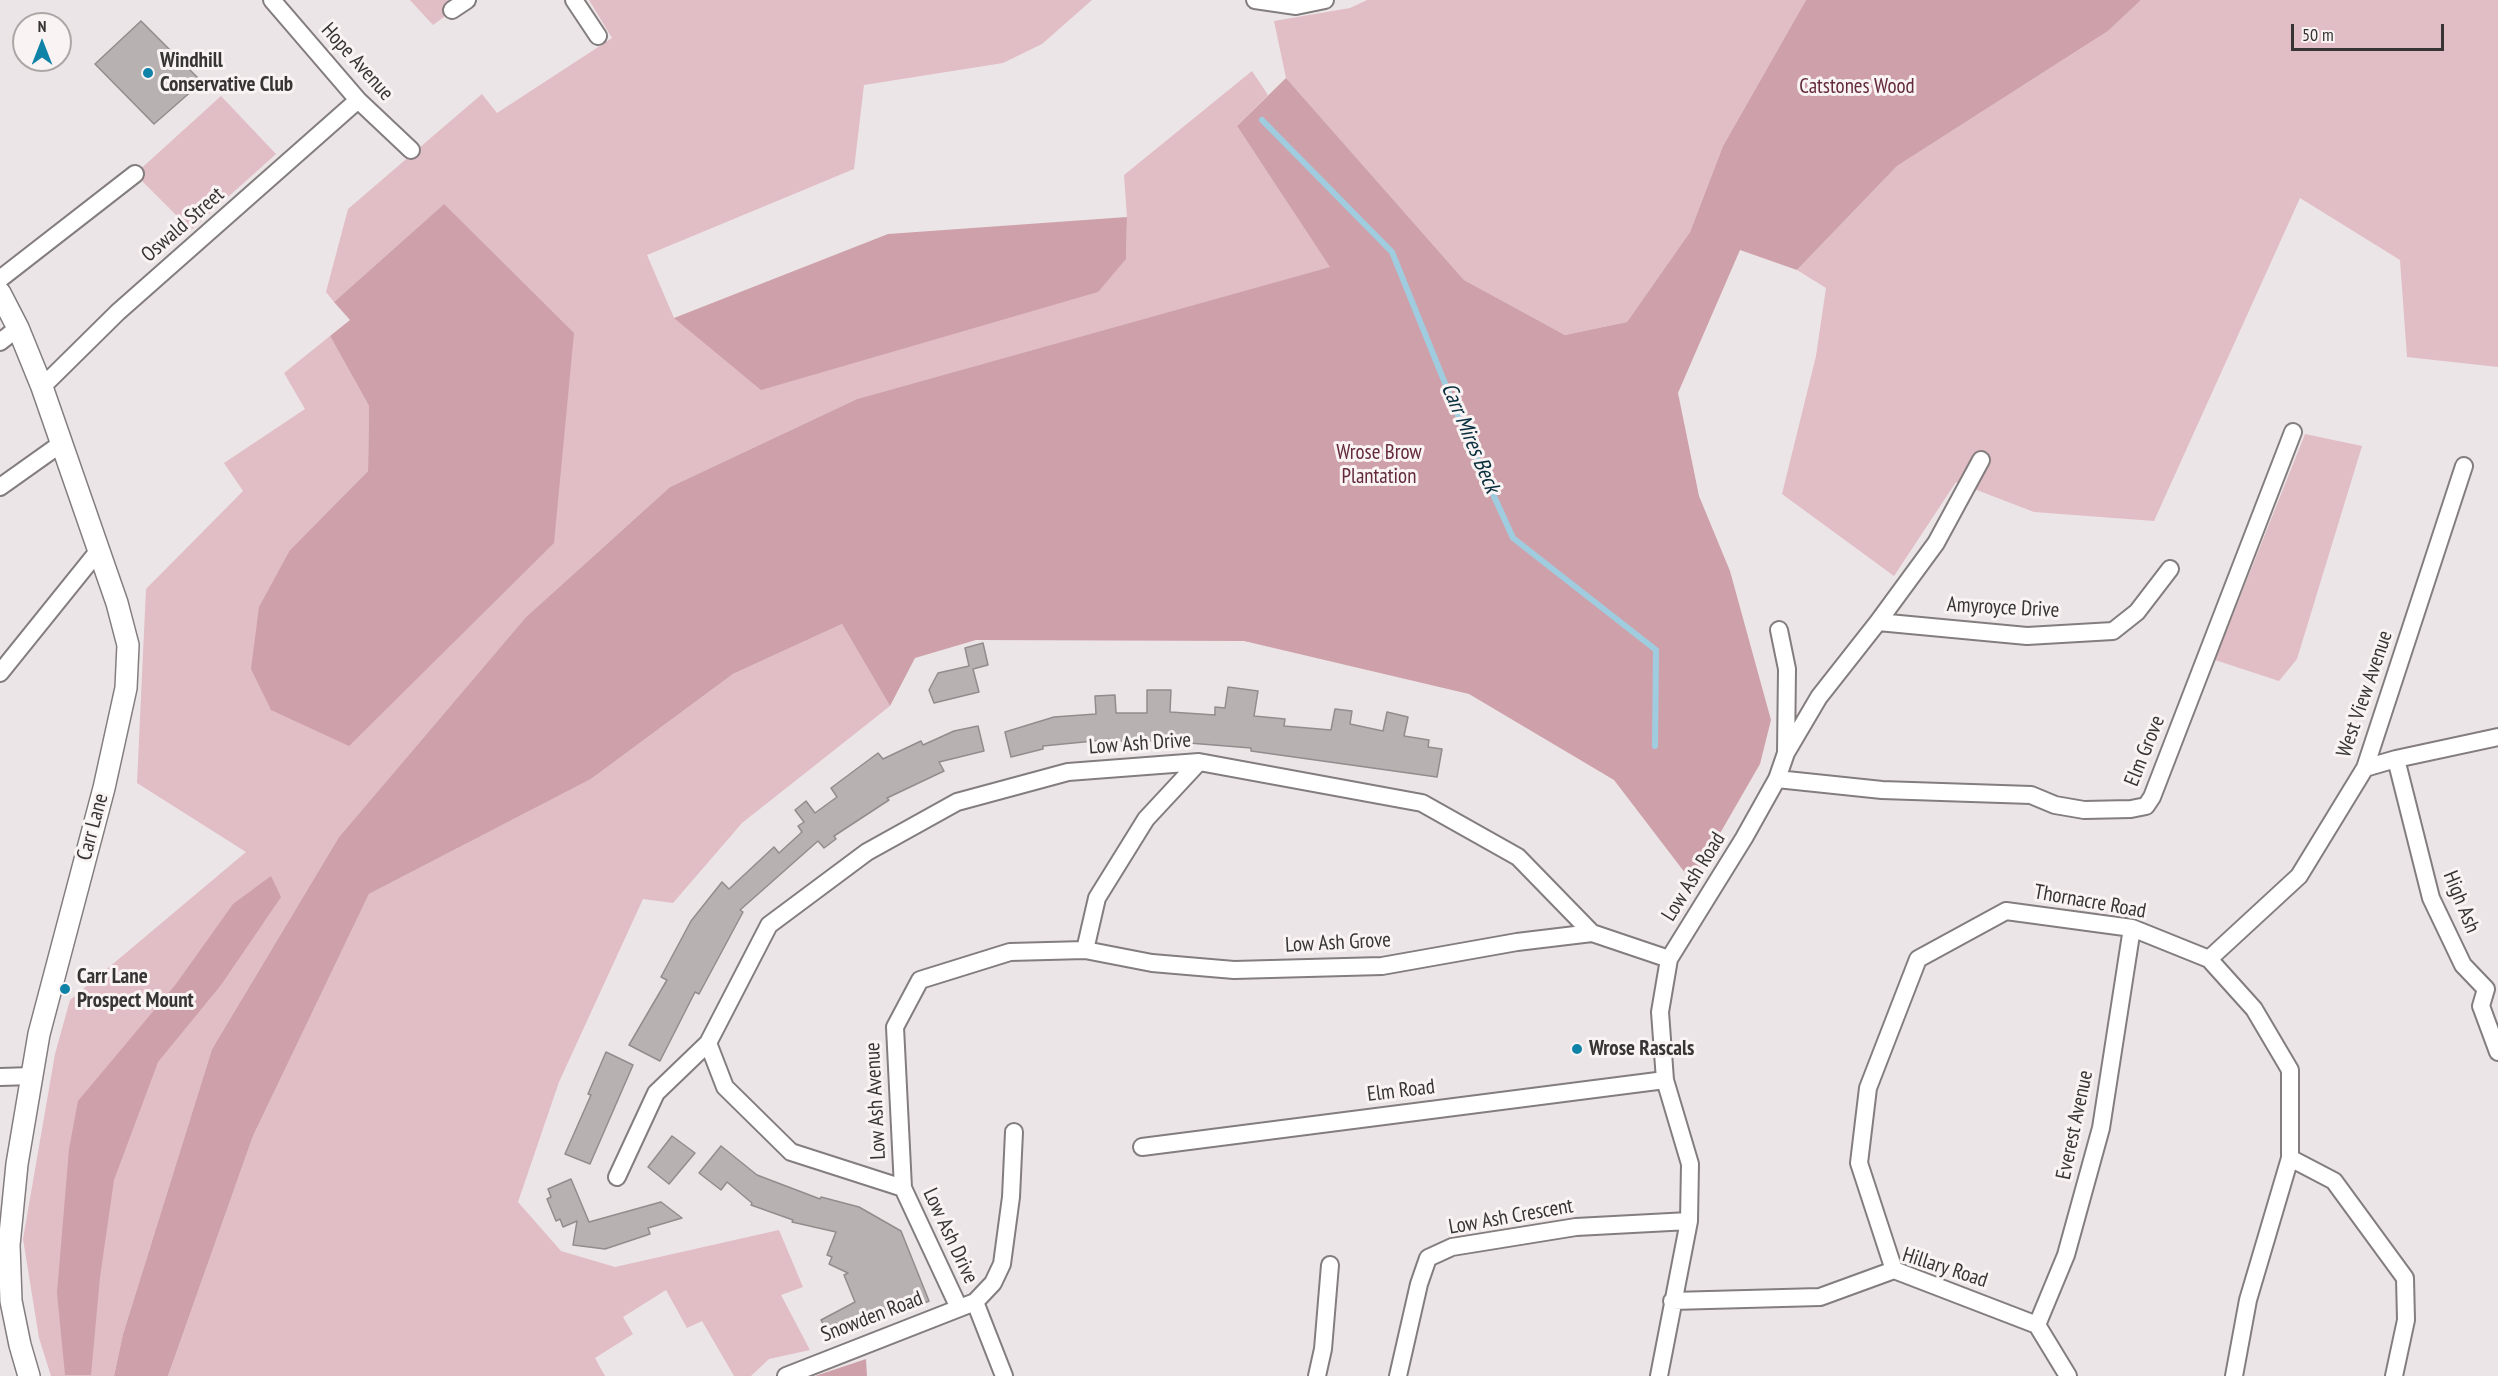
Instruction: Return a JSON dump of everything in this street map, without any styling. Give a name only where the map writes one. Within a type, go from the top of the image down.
[{"type":"street","name":"Hope Avenue","points":[[272,0],[358,100],[411,150]]},
{"type":"street","points":[[452,10],[467,0]]},
{"type":"street","points":[[574,0],[598,36]]},
{"type":"street","points":[[1255,0],[1296,6],[1325,0]]},
{"type":"street","name":"Oswald Street","points":[[42,387],[118,312],[358,100]]},
{"type":"street","points":[[0,279],[135,174]]},
{"type":"street","name":"Carr Lane","points":[[0,293],[18,328],[42,387],[117,603],[128,645],[126,688],[104,788],[39,1034],[4,1251],[11,1301],[29,1376]]},
{"type":"street","points":[[0,342],[18,328]]},
{"type":"street","name":"Elm Grove","points":[[1777,779],[1882,790],[2031,795],[2055,805],[2084,810],[2131,809],[2146,806],[2152,797],[2293,432]]},
{"type":"street","points":[[0,487],[62,443]]},
{"type":"street","name":"Low Ash Road","points":[[1659,1376],[1689,1221],[1690,1164],[1665,1080],[1660,1012],[1669,959],[1713,892],[1777,779],[1786,753],[1819,697],[1936,543],[1981,460]]},
{"type":"street","name":"West View Avenue","points":[[2209,959],[2299,876],[2365,768],[2464,466]]},
{"type":"street","points":[[0,673],[99,550]]},
{"type":"street","name":"Amyroyce Drive","points":[[1878,622],[2027,636],[2113,631],[2137,612],[2170,570]]},
{"type":"street","points":[[1779,630],[1788,669],[1786,753]]},
{"type":"street","points":[[2365,768],[2498,737]]},
{"type":"street","name":"High Ash","points":[[2396,759],[2432,898],[2463,965],[2492,984],[2481,1006],[2498,1052]]},
{"type":"street","points":[[1085,950],[1097,898],[1146,819],[1199,762]]},
{"type":"street","name":"Low Ash Drive","points":[[617,1177],[656,1093],[708,1043],[769,925],[867,852],[957,801],[1068,772],[1199,762],[1422,803],[1518,857],[1592,933],[1669,959]]},
{"type":"street","name":"Thornacre Road","points":[[1894,1270],[1859,1163],[1868,1088],[1918,959],[2006,911],[2132,928],[2209,959],[2254,1009],[2290,1070],[2290,1158],[2248,1300],[2234,1376]]},
{"type":"street","name":"Everest Avenue","points":[[2037,1325],[2066,1255],[2101,1128],[2132,928]]},
{"type":"street","name":"Low Ash Grove","points":[[1085,950],[1152,963],[1234,970],[1382,966],[1517,942],[1592,933]]},
{"type":"street","name":"Low Ash Avenue","points":[[903,1188],[895,1027],[920,980],[1011,952],[1085,950]]},
{"type":"street","name":"Low Ash Drive","points":[[708,1043],[725,1087],[791,1152],[903,1188],[1004,1376]]},
{"type":"street","points":[[0,1077],[32,1076]]},
{"type":"street","name":"Elm Road","points":[[1142,1147],[1665,1080]]},
{"type":"street","points":[[967,1305],[993,1283],[1002,1264],[1011,1197],[1014,1132]]},
{"type":"street","points":[[2290,1158],[2334,1181],[2405,1278],[2406,1320],[2394,1376]]},
{"type":"street","name":"Low Ash Crescent","points":[[1398,1376],[1419,1284],[1428,1258],[1452,1247],[1576,1227],[1689,1221]]},
{"type":"street","points":[[1317,1376],[1323,1349],[1330,1265]]},
{"type":"street","name":"Hillary Road","points":[[1672,1301],[1820,1297],[1894,1270],[2037,1325]]},
{"type":"street","name":"Snowden Road","points":[[786,1376],[967,1305]]},
{"type":"street","points":[[2037,1325],[2068,1376]]},
{"type":"shaded area","points":[[410,0],[467,0],[433,25]]},
{"type":"shaded area","points":[[589,0],[1092,0],[1042,44],[1003,63],[864,85],[854,169],[647,255],[674,318],[1126,259],[1127,217],[1124,175],[1252,71],[1268,95],[1237,126],[1331,267],[857,399],[670,487],[526,617],[339,837],[212,1049],[123,1334],[114,1376],[51,1376],[39,1338],[23,1239],[55,1054],[70,1000],[246,852],[137,783],[146,589],[243,491],[224,463],[305,409],[284,373],[330,336],[369,406],[368,471],[290,550],[349,746],[444,204],[334,302],[326,292],[348,209],[482,94],[497,113],[612,38]]},
{"type":"shaded area","points":[[1367,0],[1806,0],[1723,146],[1690,232],[1627,322],[1565,335],[1464,280],[1286,78],[1274,21],[1350,8]]},
{"type":"shaded area","points":[[2141,0],[2498,0],[2498,367],[2407,357],[2400,260],[2300,198],[2154,521],[2034,512],[1956,482],[1894,576],[1782,494],[1816,356],[1826,288],[1797,270],[1897,166],[2108,31]]},
{"type":"shaded area","points":[[221,96],[276,154],[191,230],[135,174]]},
{"type":"shaded area","points":[[2305,434],[2362,446],[2297,659],[2279,681],[2215,660]]},
{"type":"shaded area","points":[[842,624],[890,706],[742,823],[673,903],[643,899],[559,1082],[518,1202],[561,1251],[615,1267],[779,1230],[803,1287],[781,1295],[810,1350],[769,1359],[751,1376],[734,1376],[702,1321],[687,1328],[666,1290],[623,1317],[633,1334],[595,1358],[605,1376],[168,1376],[253,1136],[369,894],[591,779],[733,674]]},
{"type":"green space","name":"Wrose Brow Plantation","points":[[1806,0],[2141,0],[2108,31],[1897,166],[1797,270],[1740,250],[1678,393],[1699,496],[1730,571],[1771,720],[1760,764],[1692,882],[1614,780],[1469,694],[1244,641],[976,640],[915,658],[890,706],[842,624],[733,674],[591,779],[369,894],[253,1136],[168,1376],[114,1376],[123,1334],[212,1049],[339,837],[526,617],[670,487],[857,399],[1330,267],[1237,126],[1286,78],[1464,280],[1565,335],[1627,322],[1690,232],[1723,146]]},
{"type":"green space","points":[[444,204],[574,333],[554,543],[349,746],[271,710],[251,669],[259,607],[290,550],[368,471],[369,406],[330,336],[350,320],[334,302]]},
{"type":"green space","points":[[1127,217],[1126,259],[1098,292],[761,390],[674,318],[888,234]]},
{"type":"green space","points":[[271,876],[281,897],[221,985],[158,1062],[114,1180],[100,1277],[91,1375],[65,1375],[57,1293],[69,1149],[78,1101],[176,984],[233,904]]},
{"type":"green space","points":[[866,1359],[867,1376],[815,1376]]},
{"type":"building","name":"Windhill Conservative Club","points":[[141,21],[202,82],[154,124],[95,64]]},
{"type":"building","points":[[983,643],[988,665],[973,669],[979,692],[934,703],[929,690],[938,673],[969,666],[965,648]]},
{"type":"building","points":[[1228,687],[1258,691],[1254,716],[1285,719],[1284,726],[1331,730],[1335,709],[1352,711],[1350,724],[1383,731],[1387,712],[1408,717],[1404,736],[1429,740],[1428,747],[1442,749],[1437,777],[1251,751],[1251,748],[1164,741],[1114,741],[1114,739],[1043,746],[1043,749],[1011,757],[1005,732],[1054,717],[1096,714],[1095,696],[1115,695],[1116,713],[1147,713],[1147,690],[1171,690],[1170,712],[1215,715],[1215,707],[1225,708]]},
{"type":"building","points":[[978,726],[984,751],[939,762],[944,771],[887,798],[889,800],[834,836],[836,839],[824,848],[818,841],[740,910],[743,912],[699,994],[695,992],[660,1061],[629,1045],[667,980],[661,977],[691,921],[722,882],[729,889],[774,847],[779,853],[802,832],[798,826],[804,822],[795,810],[806,801],[815,813],[837,797],[831,788],[878,753],[883,759],[921,741],[923,745],[954,731]]},
{"type":"building","points":[[606,1052],[633,1065],[590,1164],[565,1154],[591,1095],[588,1094]]},
{"type":"building","points":[[672,1136],[695,1153],[669,1184],[648,1167]]},
{"type":"building","points":[[721,1146],[757,1175],[820,1199],[821,1197],[859,1207],[901,1231],[929,1301],[906,1311],[902,1301],[830,1337],[821,1320],[855,1302],[844,1275],[848,1273],[829,1264],[832,1257],[827,1255],[836,1232],[792,1222],[793,1220],[751,1205],[752,1203],[727,1182],[721,1190],[699,1173]]},
{"type":"building","points":[[571,1179],[589,1222],[661,1202],[682,1218],[648,1228],[650,1234],[605,1249],[573,1245],[577,1221],[563,1227],[560,1219],[556,1221],[547,1199],[551,1197],[548,1189]]},
{"type":"waterway","name":"Carr Mires Beck","points":[[1262,120],[1392,252],[1463,428],[1513,538],[1656,650],[1655,746]]},
{"type":"place","name":"Windhill Conservative Club","points":[[148,73]]},
{"type":"place","name":"Carr Lane Prospect Mount","points":[[65,989]]},
{"type":"place","name":"Wrose Rascals","points":[[1577,1049]]},
{"type":"park label","name":"Catstones Wood","points":[[1857,87]]}]
